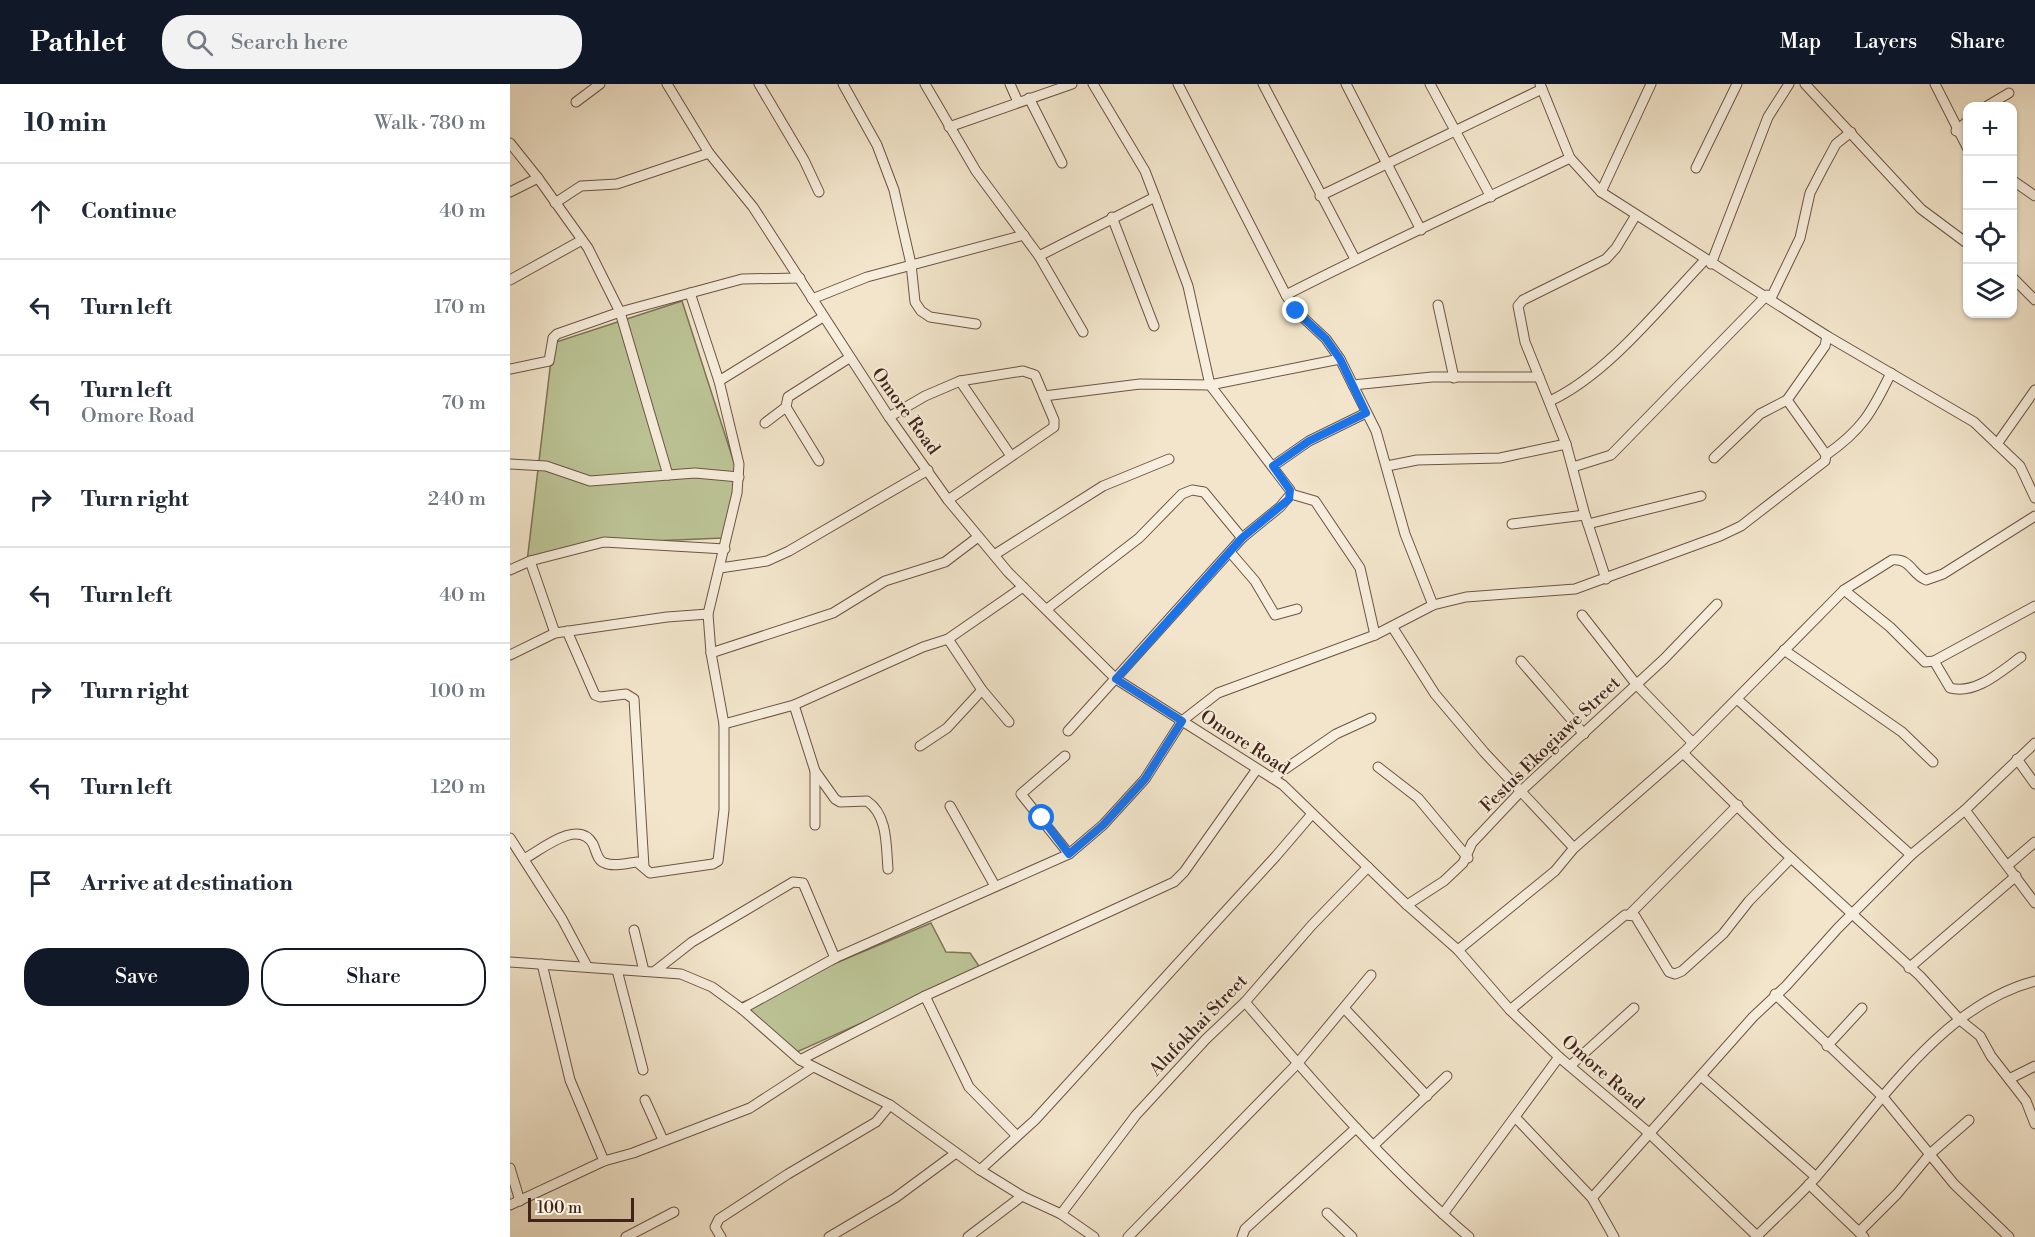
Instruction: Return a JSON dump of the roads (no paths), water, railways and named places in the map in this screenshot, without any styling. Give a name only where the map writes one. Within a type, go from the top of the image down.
[{"type":"street","points":[[576,102],[600,84]]},
{"type":"street","name":"Omore Road","points":[[667,84],[709,153],[753,207],[889,417],[948,500],[993,555],[1023,587],[1116,679],[1283,785],[1407,905],[1458,950],[1510,1010],[1559,1057],[1649,1133],[1758,1236]]},
{"type":"street","points":[[759,84],[804,160],[819,192]]},
{"type":"street","points":[[843,84],[877,145],[894,190],[911,264],[914,296],[921,311],[930,317],[976,324]]},
{"type":"street","points":[[925,84],[976,171],[1039,256],[1083,332]]},
{"type":"street","points":[[1010,84],[1018,102]]},
{"type":"street","points":[[949,127],[1072,84]]},
{"type":"street","points":[[1093,84],[1145,171],[1188,286],[1210,385],[1273,466],[1291,494],[1315,501],[1360,568],[1375,636]]},
{"type":"street","points":[[1178,84],[1286,296],[1296,311],[1326,339],[1340,359],[1376,430],[1405,534],[1433,605]]},
{"type":"street","points":[[1263,84],[1355,259]]},
{"type":"street","points":[[1346,84],[1421,230]]},
{"type":"street","points":[[1430,84],[1491,196]]},
{"type":"street","points":[[1601,192],[1651,84]]},
{"type":"street","points":[[1696,168],[1737,84]]},
{"type":"street","points":[[1550,401],[1573,390],[1617,351],[1708,262],[1768,117],[1789,84]]},
{"type":"street","points":[[1805,84],[1921,209],[1963,240]]},
{"type":"street","points":[[1935,84],[1963,142]]},
{"type":"street","points":[[1320,196],[1540,87],[1570,158],[1601,192],[1827,336],[1974,422],[2019,466],[2035,498]]},
{"type":"street","points":[[1994,102],[2009,93]]},
{"type":"street","points":[[1029,98],[1062,163]]},
{"type":"street","points":[[1956,131],[1963,125]]},
{"type":"street","points":[[1573,467],[1611,455],[1769,297],[1800,238],[1810,193],[1836,144],[1851,132]]},
{"type":"street","points":[[510,143],[582,240],[620,312],[668,475]]},
{"type":"street","points":[[555,203],[581,186],[617,184],[709,153]]},
{"type":"street","points":[[1286,296],[1355,259],[1421,230],[1570,158]]},
{"type":"street","points":[[510,192],[538,178]]},
{"type":"street","points":[[2017,183],[2035,196]]},
{"type":"street","points":[[1039,256],[1155,197]]},
{"type":"street","points":[[1606,579],[1586,519],[1566,444],[1525,342],[1518,306],[1523,300],[1606,259],[1616,248],[1636,215]]},
{"type":"street","points":[[1112,217],[1154,326]]},
{"type":"street","points":[[812,299],[911,264],[1024,235]]},
{"type":"street","points":[[510,280],[582,240]]},
{"type":"street","points":[[510,369],[549,361],[553,338],[557,334],[620,312],[742,279],[800,278]]},
{"type":"street","points":[[2017,281],[2035,300]]},
{"type":"street","points":[[524,859],[568,834],[578,834],[592,842],[600,860],[606,864],[637,862],[650,873],[713,864],[718,861],[724,810],[724,724],[711,653],[708,614],[725,549],[739,477],[735,445],[720,381],[690,293]]},
{"type":"street","points":[[1438,305],[1454,378]]},
{"type":"street","points":[[720,381],[823,317]]},
{"type":"street","points":[[1714,458],[1760,414],[1787,400],[1825,346],[1827,336]]},
{"type":"street","points":[[765,423],[786,407],[788,397],[849,357]]},
{"type":"street","points":[[1044,396],[1140,384],[1210,385],[1340,359]]},
{"type":"street","points":[[889,417],[925,396],[960,381],[1023,370],[1031,372],[1044,396],[1054,420],[1054,427],[948,500]]},
{"type":"street","points":[[742,1009],[835,958],[1069,854],[1103,825],[1145,779],[1182,721],[1218,693],[1375,636],[1433,605],[1466,597],[1575,589],[1741,526],[1824,460],[1826,455],[1851,438],[1874,406],[1891,373]]},
{"type":"street","points":[[1353,385],[1454,378],[1539,377]]},
{"type":"street","points":[[960,381],[1011,456]]},
{"type":"street","points":[[1997,444],[2035,390]]},
{"type":"street","points":[[1787,400],[1826,455]]},
{"type":"street","points":[[786,407],[819,461]]},
{"type":"street","points":[[1273,466],[1309,441],[1366,413]]},
{"type":"street","points":[[1387,466],[1417,460],[1500,458],[1566,444]]},
{"type":"street","points":[[993,555],[1103,486],[1168,459]]},
{"type":"street","points":[[510,464],[546,466],[590,481],[695,473],[739,477]]},
{"type":"street","points":[[720,568],[767,561],[789,551],[928,470]]},
{"type":"street","points":[[1047,609],[1107,565],[1139,538],[1182,494],[1192,490],[1203,492],[1242,538]]},
{"type":"street","points":[[1068,731],[1242,538],[1280,507],[1291,494]]},
{"type":"street","points":[[1512,524],[1586,519],[1701,496]]},
{"type":"street","points":[[1458,950],[1554,871],[1574,848],[1683,753],[1844,590],[1892,560],[1900,559],[1911,565],[1919,578],[1926,580],[1943,574],[2035,516]]},
{"type":"street","points":[[711,653],[833,613],[885,581],[945,562],[978,537]]},
{"type":"street","points":[[510,570],[530,561],[604,542],[725,549]]},
{"type":"street","points":[[1230,552],[1255,581],[1275,615],[1297,609]]},
{"type":"street","points":[[530,561],[555,633]]},
{"type":"street","points":[[724,724],[794,705],[923,647],[948,639],[1023,587]]},
{"type":"street","points":[[1844,590],[1890,627],[1925,662],[1934,661],[2035,606]]},
{"type":"street","name":"Festus Ekogiawe Street","points":[[1407,905],[1444,881],[1468,858],[1472,843],[1521,791],[1584,734],[1717,604]]},
{"type":"street","points":[[510,655],[555,633],[667,617],[708,614]]},
{"type":"street","points":[[1582,615],[1636,684],[1692,742]]},
{"type":"street","points":[[1393,628],[1435,694],[1574,848]]},
{"type":"street","points":[[567,631],[595,696],[600,698],[626,694],[634,699],[644,867]]},
{"type":"street","points":[[948,639],[982,690],[1009,722]]},
{"type":"street","points":[[1784,650],[1902,732],[1933,762]]},
{"type":"street","points":[[1934,661],[1950,688],[1959,690],[1992,677],[2021,657]]},
{"type":"street","points":[[1521,661],[1584,734]]},
{"type":"street","points":[[920,746],[947,728],[982,690]]},
{"type":"street","points":[[1737,699],[1911,855]]},
{"type":"street","points":[[794,705],[815,771],[815,825]]},
{"type":"street","points":[[1272,778],[1336,734],[1371,718]]},
{"type":"street","points":[[1592,1198],[1775,994],[1786,986],[1911,855],[1965,810],[2035,743]]},
{"type":"street","points":[[1683,753],[1791,858],[1854,913],[1960,1020],[1980,1036],[2026,1101],[2035,1124]]},
{"type":"street","points":[[1065,756],[1021,794],[1069,854]]},
{"type":"street","points":[[2017,759],[2035,784]]},
{"type":"street","points":[[1378,767],[1418,798],[1468,858]]},
{"type":"street","points":[[800,1060],[925,996],[1174,882],[1184,872],[1257,769]]},
{"type":"street","points":[[815,771],[840,802],[867,801],[873,805],[880,815],[886,839],[888,869]]},
{"type":"street","points":[[1510,1010],[1616,920],[1630,914],[1738,805]]},
{"type":"street","points":[[950,806],[995,886]]},
{"type":"street","points":[[1965,810],[2035,903]]},
{"type":"street","points":[[980,1170],[1017,1136],[1164,980],[1312,814]]},
{"type":"street","points":[[510,838],[587,966]]},
{"type":"street","points":[[2008,865],[2035,843]]},
{"type":"street","points":[[1630,914],[1635,916],[1669,972],[1675,974],[1723,934],[1749,901],[1791,858]]},
{"type":"street","name":"Alufokhai Street","points":[[1061,1214],[1136,1115],[1206,1039],[1245,1002],[1312,925],[1368,867]]},
{"type":"street","points":[[1909,968],[2016,876]]},
{"type":"street","points":[[655,971],[692,942],[793,882],[799,881],[803,883],[835,958]]},
{"type":"street","points":[[634,930],[644,971]]},
{"type":"street","points":[[510,962],[681,974],[712,987],[742,1009],[800,1060],[890,1105],[980,1170],[1022,1196],[1061,1214],[1094,1237]]},
{"type":"street","points":[[542,964],[570,1080],[604,1161]]},
{"type":"street","points":[[616,970],[643,1070]]},
{"type":"street","points":[[1128,1237],[1297,1064],[1371,975]]},
{"type":"street","points":[[1758,1236],[1812,1180],[1883,1097],[1938,1038],[1960,1020],[2007,989],[2035,981]]},
{"type":"street","points":[[1775,994],[1883,1097],[1954,1184],[2009,1237]]},
{"type":"street","points":[[925,996],[969,1087],[1017,1136]]},
{"type":"street","points":[[1245,1002],[1297,1064],[1356,1128],[1469,1237]]},
{"type":"street","points":[[1344,1008],[1426,1096]]},
{"type":"street","points":[[1570,1066],[1634,1008]]},
{"type":"street","points":[[1827,1046],[1862,1008]]},
{"type":"street","points":[[1443,1214],[1559,1057]]},
{"type":"street","points":[[2009,1079],[2035,1066]]},
{"type":"street","points":[[510,1205],[604,1161],[750,1108],[813,1067]]},
{"type":"street","points":[[1374,1145],[1447,1076]]},
{"type":"street","points":[[1701,1076],[1812,1180],[1861,1234],[1930,1154],[1969,1120]]},
{"type":"street","points":[[645,1100],[663,1140]]},
{"type":"street","points":[[721,1237],[715,1227],[719,1219],[788,1174],[876,1122],[890,1105]]},
{"type":"street","points":[[1515,1117],[1592,1198],[1614,1237]]},
{"type":"street","points":[[1242,1237],[1245,1229],[1356,1128]]},
{"type":"street","points":[[829,1237],[895,1198],[956,1153]]},
{"type":"street","points":[[510,1168],[520,1201]]},
{"type":"street","points":[[968,1237],[1022,1196]]},
{"type":"street","points":[[626,1237],[674,1212]]},
{"type":"street","points":[[1327,1213],[1353,1237]]}]
